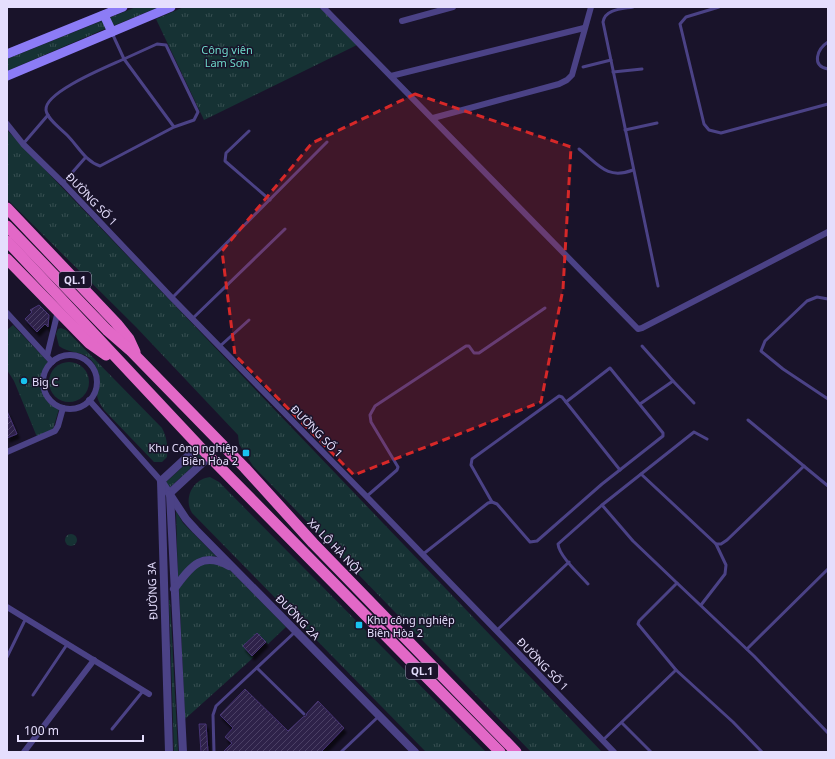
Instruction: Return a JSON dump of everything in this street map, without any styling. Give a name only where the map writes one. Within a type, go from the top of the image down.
[{"type":"highway","name":"XA LỘ HÀ NỘI","points":[[7,208],[117,324],[129,339],[136,357]]},
{"type":"highway","name":"XA LỘ HÀ NỘI","points":[[7,226],[107,330],[136,357],[245,468],[313,543],[516,752]]},
{"type":"highway","name":"QL.1","points":[[7,241],[199,446],[500,752]]},
{"type":"highway","name":"QL.1","points":[[7,259],[89,343],[127,369]]},
{"type":"main road","points":[[7,54],[123,7]]},
{"type":"main road","points":[[7,76],[171,7]]},
{"type":"main road","points":[[104,15],[112,32]]},
{"type":"street","points":[[322,7],[433,118],[638,328],[642,328],[828,232]]},
{"type":"street","points":[[402,21],[453,7]]},
{"type":"street","points":[[433,118],[559,84],[567,80],[572,75],[591,7]]},
{"type":"street","points":[[391,76],[584,28]]},
{"type":"street","name":"ĐƯỜNG SỐ 1","points":[[7,124],[23,144],[63,183],[192,319],[614,752]]},
{"type":"street","points":[[50,359],[68,354],[77,356],[89,363],[96,375],[94,393],[89,400],[77,408],[63,408],[49,399],[43,384],[50,359],[58,311]]},
{"type":"street","points":[[7,313],[50,359]]},
{"type":"street","points":[[89,400],[161,481],[199,446]]},
{"type":"street","points":[[7,452],[55,431],[63,408]]},
{"type":"street","points":[[170,494],[210,456]]},
{"type":"street","name":"ĐƯỜNG 2A","points":[[161,481],[186,520],[237,570],[414,752]]},
{"type":"street","name":"ĐƯỜNG 3A","points":[[161,481],[170,752]]},
{"type":"street","name":"ĐƯỜNG 3A","points":[[170,494],[183,752]]},
{"type":"street","points":[[174,589],[187,571],[206,560],[217,560],[237,570]]},
{"type":"street","points":[[7,607],[68,643],[146,693]]},
{"type":"street","points":[[24,752],[94,660]]},
{"type":"lane","points":[[633,7],[609,12],[604,16],[603,22],[658,286]]},
{"type":"lane","points":[[719,7],[686,17],[680,24],[704,124],[709,130],[721,133],[828,104]]},
{"type":"lane","points":[[112,32],[124,59],[174,127]]},
{"type":"lane","points":[[828,42],[822,46],[818,56],[818,64],[822,68],[828,69]]},
{"type":"lane","points":[[157,44],[166,45],[198,112],[194,120],[174,127],[105,165],[97,165],[85,158],[71,139],[48,115],[45,109],[47,102],[60,91],[79,80],[124,59],[157,44]]},
{"type":"lane","points":[[583,67],[611,60]]},
{"type":"lane","points":[[613,72],[642,69]]},
{"type":"lane","points":[[23,144],[48,115]]},
{"type":"lane","points":[[625,130],[657,123]]},
{"type":"lane","points":[[249,131],[226,153],[225,161],[270,200]]},
{"type":"lane","points":[[172,298],[327,142]]},
{"type":"lane","points":[[579,149],[611,174],[625,174],[633,170]]},
{"type":"lane","points":[[63,183],[85,158]]},
{"type":"lane","points":[[192,319],[285,229]]},
{"type":"lane","points":[[828,299],[817,297],[807,301],[765,340],[761,351],[783,369],[828,399]]},
{"type":"lane","points":[[366,496],[397,470],[398,467],[371,422],[370,415],[375,406],[466,346],[469,346],[474,353],[478,353],[545,308]]},
{"type":"lane","points":[[219,346],[248,320]]},
{"type":"lane","points":[[642,346],[694,403]]},
{"type":"lane","points":[[566,402],[610,368],[663,433],[663,436],[620,470],[534,543],[530,542],[497,504],[492,502],[471,466],[472,459],[559,396],[566,402],[620,470]]},
{"type":"lane","points":[[640,404],[673,381]]},
{"type":"lane","points":[[748,420],[828,486]]},
{"type":"lane","points":[[588,584],[558,548],[558,544],[602,505],[694,432],[707,439]]},
{"type":"lane","points":[[716,544],[721,544],[727,540],[804,466]]},
{"type":"lane","points":[[641,474],[716,544],[726,565],[726,574],[700,605]]},
{"type":"lane","points":[[422,555],[488,503],[492,502]]},
{"type":"lane","points":[[602,505],[633,541],[747,649],[828,733]]},
{"type":"lane","points":[[496,631],[569,562]]},
{"type":"lane","points":[[747,649],[828,569]]},
{"type":"lane","points":[[677,582],[639,621],[638,624],[676,670],[733,722],[762,752]]},
{"type":"lane","points":[[7,658],[26,618]]},
{"type":"lane","points":[[214,752],[212,728],[213,715],[216,706],[296,631]]},
{"type":"lane","points":[[34,695],[68,643]]},
{"type":"lane","points":[[257,668],[304,714]]},
{"type":"lane","points":[[603,740],[676,670]]},
{"type":"lane","points":[[112,729],[146,693]]},
{"type":"lane","points":[[341,752],[379,716]]},
{"type":"lane","points":[[622,723],[651,752]]},
{"type":"highlighted area","points":[[415,94],[571,147],[563,289],[541,402],[354,475],[235,355],[222,251],[312,143]]},
{"type":"green space","points":[[136,7],[159,7],[113,26],[109,18]]},
{"type":"green space","name":"Công viên Lam Sơn","points":[[184,7],[319,7],[357,45],[204,120],[156,19]]},
{"type":"green space","points":[[104,20],[107,28],[7,71],[7,59]]},
{"type":"green space","points":[[7,130],[602,752],[531,752],[253,466],[239,444],[238,435],[136,327],[7,199]]},
{"type":"green space","name":"Big C","points":[[13,325],[48,362],[42,375],[42,389],[47,401],[52,406],[59,409],[53,429],[37,437],[14,381],[7,370],[7,330]]},
{"type":"green space","points":[[61,328],[66,330],[162,428],[166,438],[167,457],[162,462],[154,462],[104,410],[97,396],[99,373],[96,366],[85,355],[66,350],[59,346],[56,334],[58,329]]},
{"type":"green space","points":[[69,362],[80,365],[86,371],[89,382],[86,393],[80,399],[69,402],[58,399],[52,393],[49,382],[52,371],[58,365]]},
{"type":"green space","points":[[199,452],[204,456],[169,488],[165,483]]},
{"type":"green space","points":[[210,477],[219,482],[486,752],[426,752],[192,513],[189,507],[189,496],[191,490],[199,481]]},
{"type":"green space","points":[[176,511],[183,523],[217,557],[213,556],[178,579]]},
{"type":"green space","points":[[69,534],[73,534],[77,540],[73,546],[69,546],[65,542],[65,538]]},
{"type":"green space","points":[[211,562],[229,569],[286,627],[268,644],[257,633],[243,646],[254,657],[185,719],[179,588],[198,566]]},
{"type":"green space","points":[[170,600],[178,752],[174,752]]},
{"type":"building","points":[[39,305],[49,315],[48,327],[45,324],[37,332],[25,319],[32,312],[30,310]]},
{"type":"building","points":[[7,411],[17,434],[7,438]]},
{"type":"building","points":[[257,633],[266,642],[252,656],[243,646]]},
{"type":"building","points":[[245,689],[288,731],[306,716],[318,701],[344,728],[321,752],[223,752],[232,743],[225,737],[233,728],[220,715]]},
{"type":"building","points":[[199,724],[206,724],[208,752],[201,752]]},
{"type":"place","name":"Big C","points":[[24,381]]},
{"type":"place","name":"Khu Công nghiệp Biên Hòa 2","points":[[246,453]]},
{"type":"place","name":"Khu công nghiệp Biên Hòa 2","points":[[359,625]]}]
